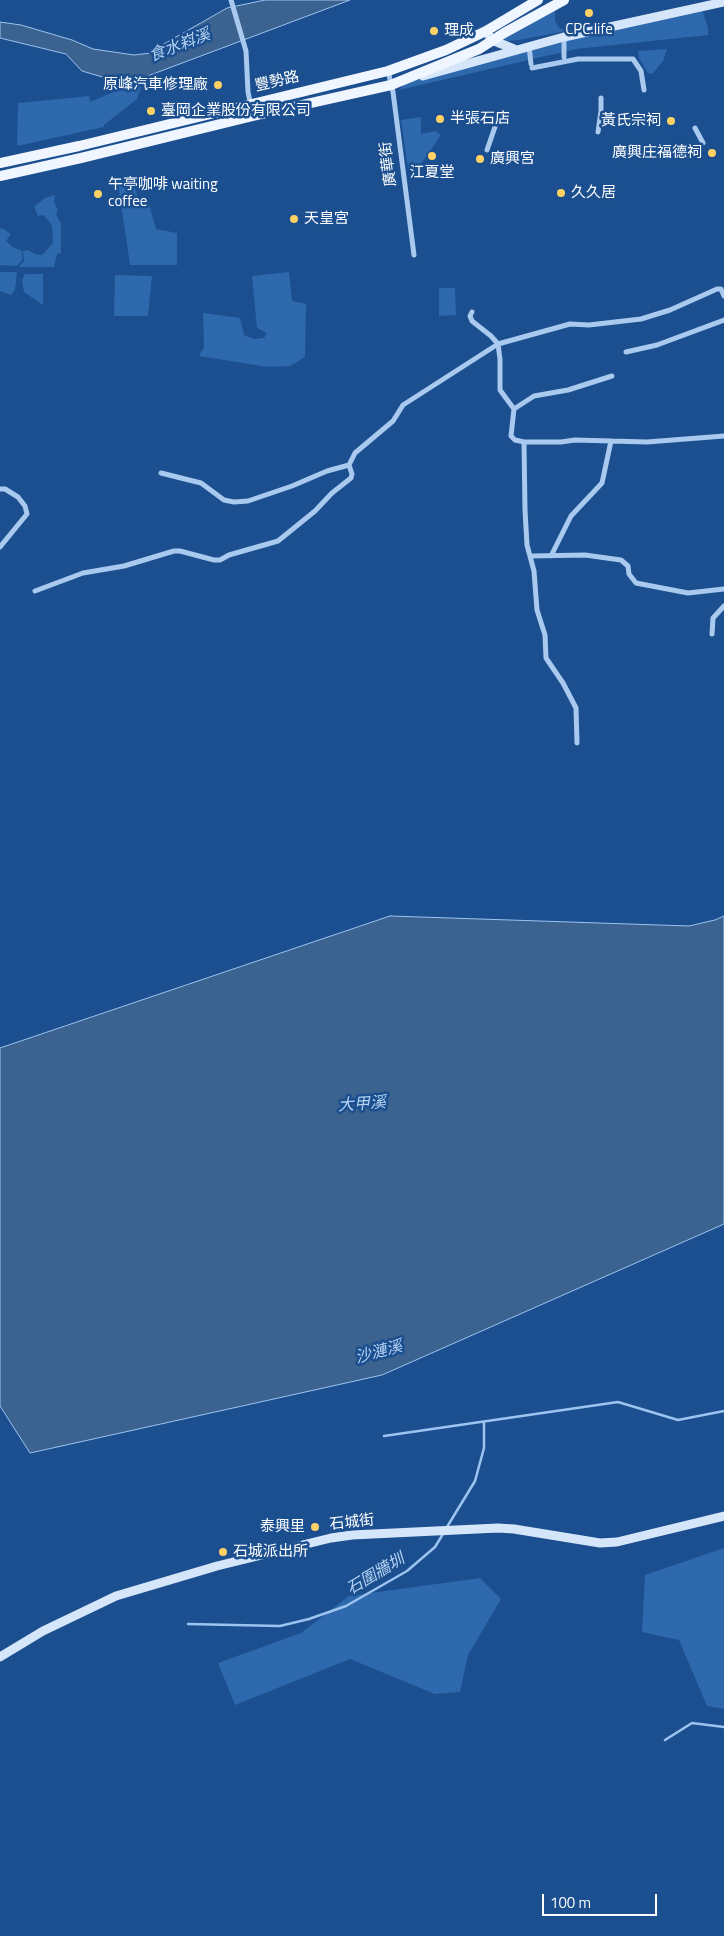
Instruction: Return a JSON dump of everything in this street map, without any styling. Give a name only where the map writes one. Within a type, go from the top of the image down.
[{"type":"main road","name":"豐勢路","points":[[0,163],[388,71],[446,50],[486,31],[538,0]]},
{"type":"main road","name":"豐勢路","points":[[0,176],[391,85],[479,49],[564,0]]},
{"type":"street","points":[[231,0],[246,51],[250,104],[253,116]]},
{"type":"street","name":"豐勢路","points":[[391,85],[564,37],[723,1]]},
{"type":"street","points":[[486,31],[492,40],[514,50]]},
{"type":"street","points":[[562,59],[564,37]]},
{"type":"street","points":[[529,46],[532,66],[562,59],[632,59],[641,71],[644,90]]},
{"type":"street","name":"廣華街","points":[[388,71],[414,255]]},
{"type":"street","points":[[598,132],[601,98]]},
{"type":"street","points":[[487,150],[497,121]]},
{"type":"street","points":[[695,128],[703,143]]},
{"type":"street","points":[[35,591],[83,573],[124,566],[174,551],[180,550],[220,560],[229,555],[275,542],[282,539],[311,515],[332,493],[351,478],[352,474],[349,465],[355,453],[393,421],[403,405],[498,344],[570,324],[598,324],[641,319],[670,310],[717,289],[721,289],[724,296]]},
{"type":"street","points":[[472,312],[470,316],[472,321],[498,344],[500,390],[514,409],[511,436],[515,440],[524,442],[575,440],[647,442],[724,436]]},
{"type":"street","points":[[626,352],[657,345],[724,320]]},
{"type":"street","points":[[514,409],[534,396],[568,390],[612,376]]},
{"type":"street","points":[[551,556],[571,516],[602,483],[611,441]]},
{"type":"street","points":[[524,442],[527,545],[531,556],[537,610],[545,635],[546,658],[563,683],[576,708],[577,743]]},
{"type":"street","points":[[161,473],[201,483],[224,500],[234,502],[256,498],[292,486],[327,471],[349,465]]},
{"type":"street","points":[[0,489],[5,489],[18,497],[25,506],[27,514],[0,547]]},
{"type":"street","points":[[531,556],[585,555],[621,560],[628,566],[629,574],[636,583],[688,593],[724,589]]},
{"type":"street","points":[[712,634],[713,618],[724,606]]},
{"type":"street","name":"石城街","points":[[0,1657],[42,1631],[116,1596],[217,1566],[331,1538],[352,1535],[498,1528],[600,1543],[617,1542],[724,1516]]},
{"type":"shaded area","points":[[557,3],[555,21],[559,28],[566,31],[508,41],[498,37]]},
{"type":"shaded area","points":[[702,9],[708,28],[708,35],[576,49],[399,90],[406,83],[486,61],[518,50]]},
{"type":"shaded area","points":[[667,49],[663,61],[652,74],[648,73],[639,58],[638,51]]},
{"type":"shaded area","points":[[132,84],[141,87],[137,99],[104,125],[104,127],[17,146],[18,103],[89,96],[90,102]]},
{"type":"shaded area","points":[[421,117],[421,134],[435,131],[441,135],[419,167],[408,168],[401,120]]},
{"type":"shaded area","points":[[132,179],[139,202],[148,201],[156,229],[177,233],[177,265],[130,265],[118,183]]},
{"type":"shaded area","points":[[55,195],[54,202],[58,210],[56,215],[61,223],[61,253],[57,254],[54,267],[19,267],[24,261],[23,251],[28,250],[42,255],[53,243],[52,226],[44,215],[38,216],[34,207],[45,198]]},
{"type":"shaded area","points":[[2,228],[11,234],[6,241],[22,251],[22,260],[17,266],[0,265],[0,229]]},
{"type":"shaded area","points":[[0,272],[17,272],[15,290],[11,295],[0,291]]},
{"type":"shaded area","points":[[289,272],[292,301],[306,304],[305,357],[290,366],[268,367],[199,356],[204,347],[203,313],[240,318],[244,335],[254,339],[264,338],[267,333],[257,328],[252,276]]},
{"type":"shaded area","points":[[25,274],[43,274],[43,305],[24,292],[22,280]]},
{"type":"shaded area","points":[[115,275],[152,276],[148,316],[114,316]]},
{"type":"shaded area","points":[[439,288],[455,288],[456,315],[439,316]]},
{"type":"shaded area","points":[[724,1548],[724,1709],[707,1706],[679,1640],[642,1632],[645,1575]]},
{"type":"shaded area","points":[[480,1578],[501,1599],[468,1655],[460,1692],[435,1694],[350,1659],[235,1705],[218,1663],[301,1633],[349,1596]]},
{"type":"water","name":"食水嵙溪","points":[[265,0],[350,0],[137,80],[130,78],[113,80],[82,71],[66,54],[0,38],[0,22],[21,25],[72,40],[93,49],[134,55],[151,53],[227,8]]},
{"type":"water","points":[[390,916],[689,926],[724,916],[724,1224],[382,1375],[30,1453],[0,1406],[0,1048]]},
{"type":"waterway","points":[[384,1436],[618,1402],[678,1420],[724,1411]]},
{"type":"waterway","name":"石圍牆圳","points":[[447,1527],[475,1481],[484,1448],[484,1422]]},
{"type":"waterway","name":"石圍牆圳","points":[[188,1624],[280,1626],[309,1619],[346,1606],[407,1571],[435,1547],[443,1534]]},
{"type":"waterway","points":[[665,1740],[692,1723],[724,1727]]},
{"type":"place","name":"CPC.life","points":[[589,13]]},
{"type":"place","name":"理成","points":[[434,31]]},
{"type":"place","name":"原峰汽車修理廠","points":[[218,85]]},
{"type":"place","name":"臺岡企業股份有限公司","points":[[151,111]]},
{"type":"place","name":"半張石店","points":[[440,119]]},
{"type":"place","name":"黃氏宗祠","points":[[671,121]]},
{"type":"place","name":"廣興庄福德祠","points":[[712,153]]},
{"type":"place","name":"江夏堂","points":[[432,156]]},
{"type":"place","name":"廣興宮","points":[[480,159]]},
{"type":"place","name":"久久居","points":[[561,193]]},
{"type":"place","name":"午亭咖啡 waiting coffee","points":[[98,194]]},
{"type":"place","name":"天皇宮","points":[[294,219]]},
{"type":"place","name":"泰興里","points":[[315,1527]]},
{"type":"place","name":"石城派出所","points":[[223,1552]]},
{"type":"water label","name":"大甲溪","points":[[362,1105]]},
{"type":"water label","name":"沙漣溪","points":[[379,1353]]}]
